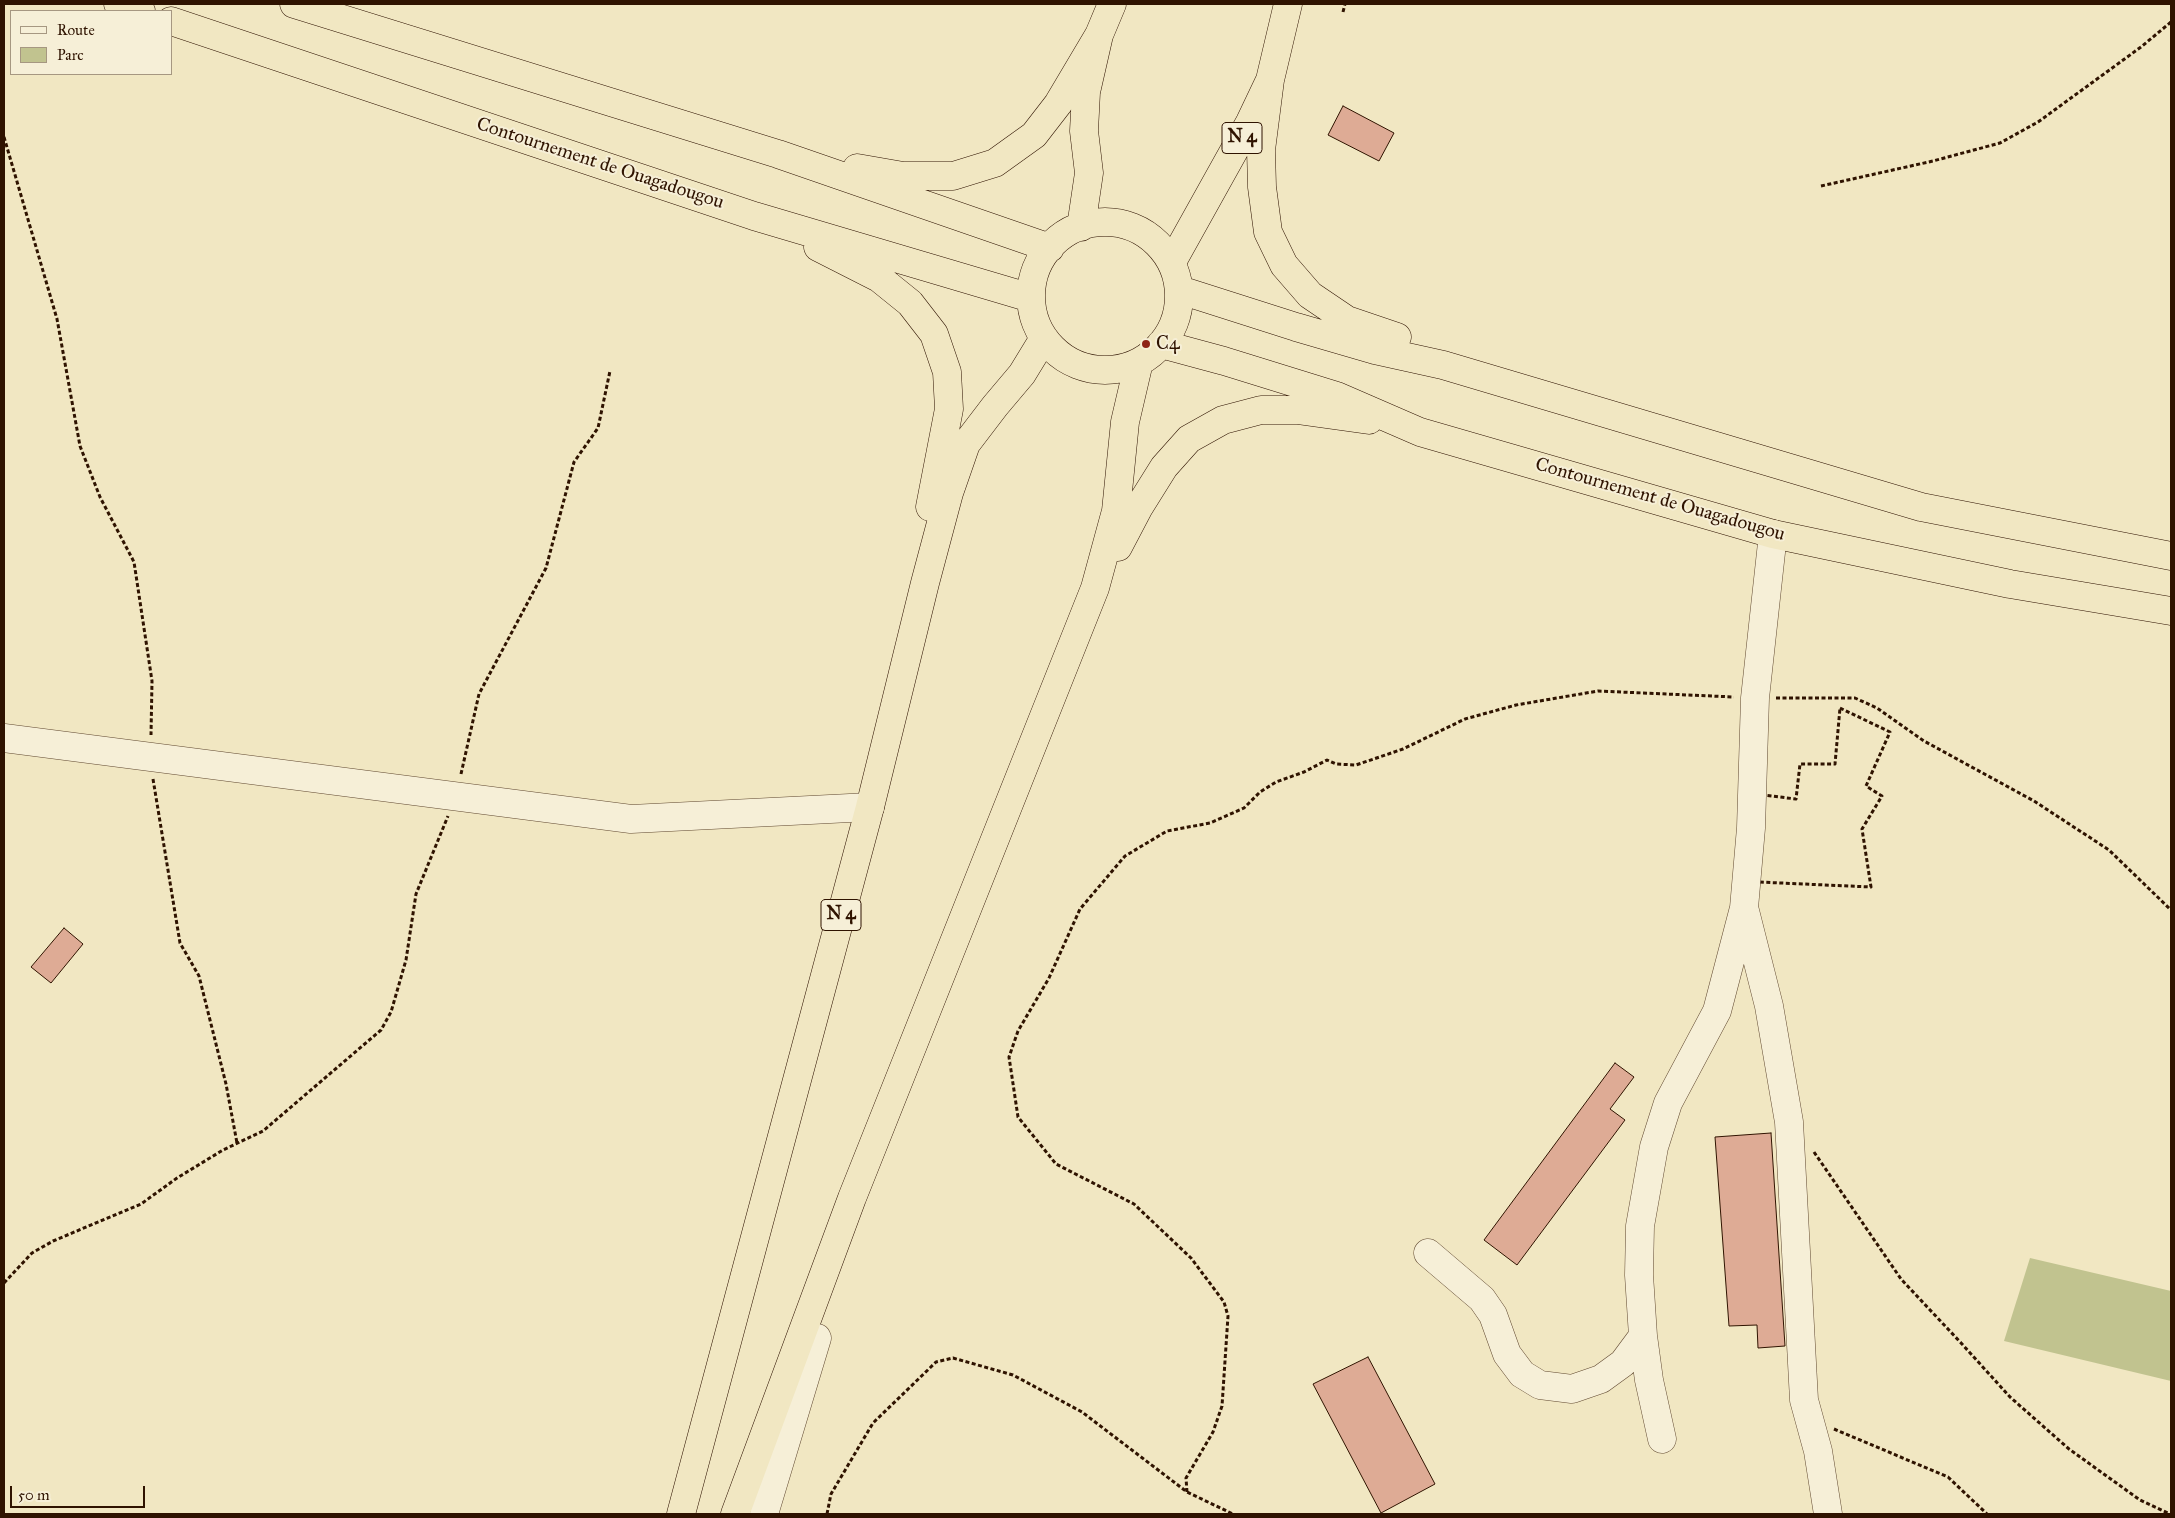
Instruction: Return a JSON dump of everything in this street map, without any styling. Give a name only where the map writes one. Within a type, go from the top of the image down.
[{"type":"highway","points":[[118,4],[138,10]]},
{"type":"highway","points":[[294,4],[778,154],[1050,248]]},
{"type":"highway","points":[[778,154],[904,176],[953,176],[995,163],[1034,135],[1058,104],[1099,34],[1112,4]]},
{"type":"highway","name":"N 4","points":[[1172,262],[1250,122],[1270,80],[1288,4]]},
{"type":"highway","name":"Contournement de Ouagadougou","points":[[172,21],[754,216],[1031,298]]},
{"type":"highway","points":[[1081,227],[1089,173],[1084,131],[1086,92],[1099,34]]},
{"type":"highway","points":[[1270,80],[1261,150],[1262,187],[1268,232],[1284,265],[1310,295],[1347,320],[1400,338],[1443,365]]},
{"type":"highway","points":[[754,216],[879,278],[910,303],[934,334],[947,372],[949,409],[929,514],[925,583]]},
{"type":"highway","points":[[1109,222],[1128,225],[1146,233],[1161,246],[1172,262],[1180,290],[1176,319],[1162,344],[1139,362],[1120,369],[1101,370],[1082,367],[1064,358],[1044,338],[1032,312],[1031,298],[1035,273],[1043,256],[1056,241],[1072,230],[1081,227],[1109,222]]},
{"type":"highway","points":[[1180,290],[1296,327],[1375,350],[1443,365],[1921,507],[2171,556]]},
{"type":"highway","name":"N 4","points":[[681,1514],[870,807],[949,492],[966,444],[1022,374],[1044,338]]},
{"type":"highway","name":"Contournement de Ouagadougou","points":[[1162,344],[1337,396],[1420,432],[1773,534],[2010,584],[2171,611]]},
{"type":"highway","points":[[735,1514],[852,1198],[1095,588],[1116,511],[1125,422],[1139,362]]},
{"type":"highway","points":[[1095,588],[1139,507],[1164,466],[1189,439],[1223,420],[1261,410],[1297,410],[1360,418],[1420,432]]},
{"type":"street","points":[[1662,1439],[1649,1380],[1643,1336],[1639,1275],[1640,1226],[1654,1147],[1668,1103],[1717,1011],[1744,908],[1751,828],[1755,698],[1773,534]]},
{"type":"street","points":[[4,738],[631,819],[870,807]]},
{"type":"street","points":[[1744,908],[1769,1006],[1789,1122],[1804,1400],[1818,1451],[1828,1514]]},
{"type":"street","points":[[1428,1253],[1482,1300],[1493,1315],[1506,1354],[1522,1374],[1540,1385],[1572,1389],[1601,1379],[1623,1363],[1643,1336]]},
{"type":"street","points":[[764,1514],[817,1338]]},
{"type":"path","points":[[1343,12],[1345,4]]},
{"type":"path","points":[[1821,186],[1933,161],[2000,143],[2038,122],[2141,47],[2171,22]]},
{"type":"path","points":[[4,136],[57,320],[80,446],[100,497],[134,562],[152,681],[150,757],[180,942],[200,976],[226,1084],[237,1143]]},
{"type":"path","points":[[4,1283],[32,1253],[140,1204],[177,1178],[237,1143],[263,1131],[381,1030],[391,1012],[406,960],[416,894],[456,796],[479,694],[546,568],[574,462],[598,428],[610,371]]},
{"type":"path","points":[[1187,1492],[1186,1478],[1213,1432],[1222,1406],[1228,1316],[1224,1302],[1191,1258],[1134,1204],[1056,1164],[1018,1117],[1009,1057],[1018,1031],[1049,978],[1080,909],[1125,856],[1167,832],[1210,823],[1244,808],[1260,792],[1276,782],[1304,772],[1327,760],[1336,764],[1356,764],[1403,749],[1465,719],[1516,705],[1598,691],[1755,698],[1855,698],[1877,708],[1924,741],[2034,801],[2109,850],[2171,910]]},
{"type":"path","points":[[1840,708],[1890,732],[1866,786],[1882,796],[1862,829],[1871,887],[1758,882],[1763,795],[1796,799],[1800,764],[1835,764],[1840,708]]},
{"type":"path","points":[[1809,1144],[1900,1279],[2010,1397],[2069,1449],[2140,1500],[2170,1514]]},
{"type":"path","points":[[826,1514],[831,1494],[873,1423],[936,1362],[953,1358],[1013,1375],[1082,1412],[1187,1492],[1233,1514]]},
{"type":"path","points":[[1831,1428],[1948,1477],[1988,1514]]},
{"type":"green space","points":[[2030,1258],[2171,1291],[2171,1381],[2004,1341]]},
{"type":"building","points":[[1343,106],[1394,133],[1379,161],[1328,135]]},
{"type":"building","points":[[64,928],[83,944],[51,983],[31,967]]},
{"type":"building","points":[[1615,1063],[1634,1077],[1610,1109],[1625,1120],[1517,1265],[1484,1240]]},
{"type":"building","points":[[1771,1133],[1785,1346],[1758,1348],[1757,1325],[1729,1326],[1715,1137]]},
{"type":"building","points":[[1368,1357],[1435,1484],[1381,1513],[1313,1384]]},
{"type":"place","name":"C4","points":[[1146,344]]}]
